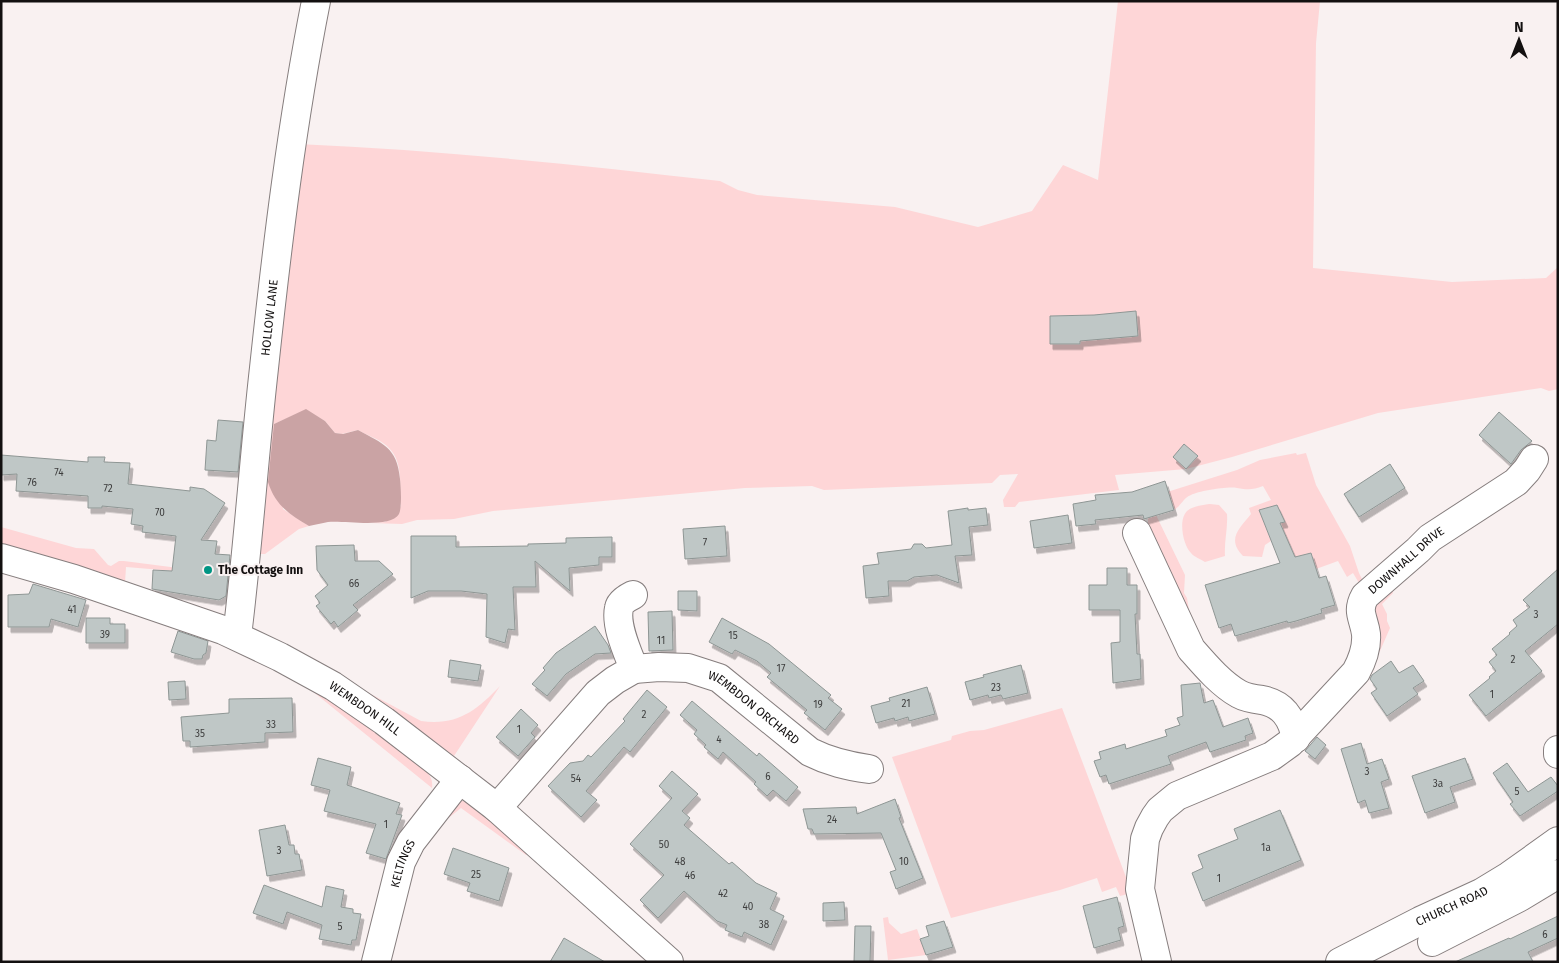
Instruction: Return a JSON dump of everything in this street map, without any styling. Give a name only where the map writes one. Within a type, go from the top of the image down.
[{"type":"street","name":"HOLLOW LANE","points":[[236,636],[246,564],[264,369],[281,224],[316,1]]},
{"type":"street","name":"DOWNHALL DRIVE","points":[[1157,962],[1140,889],[1145,839],[1152,822],[1160,810],[1177,796],[1272,756],[1296,738],[1356,672],[1361,663],[1366,634],[1360,616],[1361,602],[1364,596],[1430,538],[1516,482],[1534,459]]},
{"type":"street","points":[[1138,533],[1191,649],[1239,694],[1250,699],[1269,702],[1281,708],[1291,720],[1296,738]]},
{"type":"street","name":"WEMBDON HILL","points":[[1,558],[74,579],[236,636],[333,686],[384,721],[497,808],[669,962]]},
{"type":"street","points":[[632,595],[624,600],[619,607],[619,618],[624,644],[634,669]]},
{"type":"street","name":"WEMBDON ORCHARD","points":[[497,808],[598,693],[614,680],[634,669],[659,667],[688,668],[719,678],[810,752],[842,765],[869,769]]},
{"type":"street","name":"KELTINGS","points":[[376,962],[401,862],[411,842],[460,779]]},
{"type":"street","name":"CHURCH ROAD","points":[[1430,942],[1481,892],[1509,876],[1558,840]]},
{"type":"street","name":"CHURCH ROAD","points":[[1340,962],[1430,942],[1520,898],[1558,874]]},
{"type":"shaded area","points":[[1118,1],[1320,1],[1316,43],[1313,268],[1452,282],[1546,278],[1558,267],[1558,389],[1549,391],[1541,388],[1378,413],[1186,469],[1115,475],[1119,490],[1019,502],[1015,507],[1004,507],[1003,500],[1018,474],[1000,475],[992,483],[824,490],[812,486],[745,488],[493,511],[454,519],[417,520],[402,524],[371,523],[385,522],[401,506],[399,468],[394,454],[389,448],[379,440],[358,430],[342,434],[335,433],[325,421],[306,410],[274,424],[283,509],[309,526],[299,529],[265,554],[260,554],[298,144],[456,154],[720,181],[738,190],[757,195],[895,207],[978,227],[1032,211],[1063,165],[1098,180]],"holes":[[[1080,315],[1080,344],[1050,344],[1050,316]]]},
{"type":"shaded area","points":[[306,409],[325,421],[335,433],[343,434],[358,430],[381,443],[392,453],[398,468],[401,492],[400,511],[394,519],[377,523],[328,522],[309,526],[296,518],[279,503],[268,482],[274,424]]},
{"type":"shaded area","points":[[1296,453],[1297,455],[1306,453],[1316,485],[1350,546],[1364,583],[1359,583],[1353,573],[1347,577],[1338,561],[1316,569],[1311,553],[1295,557],[1280,523],[1284,521],[1277,505],[1259,510],[1271,541],[1265,545],[1262,557],[1243,556],[1236,544],[1236,534],[1251,514],[1249,508],[1271,500],[1263,486],[1250,489],[1214,489],[1195,493],[1188,496],[1174,510],[1169,494],[1160,497],[1164,493],[1237,470],[1260,460]]},
{"type":"shaded area","points":[[1210,504],[1219,505],[1227,514],[1225,556],[1205,562],[1194,556],[1188,549],[1182,526],[1184,515],[1189,509]]},
{"type":"shaded area","points":[[1156,515],[1185,575],[1184,593],[1196,627],[1148,528],[1148,518]]},
{"type":"shaded area","points":[[1,527],[76,548],[94,549],[111,566],[119,561],[124,561],[186,569],[186,572],[126,567],[125,583],[1,545]]},
{"type":"shaded area","points":[[1390,583],[1393,593],[1382,604],[1387,614],[1390,628],[1380,651],[1370,663],[1370,598]]},
{"type":"shaded area","points":[[354,685],[421,721],[434,722],[455,719],[465,715],[483,703],[500,686],[454,756]]},
{"type":"shaded area","points":[[315,687],[413,755],[411,760],[423,768],[429,775],[432,788],[311,690]]},
{"type":"shaded area","points":[[1062,708],[1132,893],[1120,896],[1116,887],[1102,892],[1097,878],[1060,890],[951,918],[892,757],[951,740],[952,736],[970,731],[984,730]]},
{"type":"shaded area","points":[[460,801],[469,801],[529,851],[526,855],[461,808],[446,820],[430,840]]},
{"type":"shaded area","points":[[888,917],[889,923],[901,934],[917,929],[926,955],[888,960],[883,918]]},
{"type":"building","points":[[1136,311],[1138,336],[1080,341],[1080,344],[1050,344],[1050,316],[1094,315]]},
{"type":"building","points":[[1499,412],[1532,441],[1521,450],[1511,464],[1479,435]]},
{"type":"building","points":[[218,420],[243,422],[238,472],[205,470],[207,440],[216,441]]},
{"type":"building","points":[[1184,444],[1198,456],[1186,469],[1173,457]]},
{"type":"building","points":[[1,455],[88,462],[88,457],[105,457],[104,462],[130,463],[128,484],[190,491],[190,487],[204,489],[225,503],[201,540],[217,541],[215,554],[230,555],[226,596],[219,600],[152,589],[153,570],[172,571],[176,536],[142,532],[143,526],[131,524],[133,509],[102,506],[102,508],[88,508],[88,496],[16,491],[17,474],[1,475]]},
{"type":"building","points":[[1390,464],[1405,488],[1359,517],[1344,494]]},
{"type":"building","points":[[1165,481],[1174,510],[1144,519],[1143,515],[1095,520],[1096,524],[1076,526],[1073,504],[1096,500],[1095,495],[1132,492]]},
{"type":"building","points":[[1277,505],[1285,522],[1280,523],[1295,557],[1311,553],[1319,578],[1326,576],[1335,605],[1321,609],[1322,613],[1235,636],[1231,624],[1219,628],[1205,585],[1280,563],[1259,510]]},
{"type":"building","points":[[968,508],[968,510],[986,508],[988,525],[969,527],[972,555],[955,556],[959,583],[937,575],[914,577],[907,581],[888,581],[889,596],[866,598],[863,566],[879,564],[877,553],[911,549],[914,544],[922,544],[926,548],[952,545],[948,511]]},
{"type":"building","points":[[1068,515],[1072,543],[1034,548],[1030,521]]},
{"type":"building","points":[[725,526],[727,556],[685,559],[683,529]]},
{"type":"building","points":[[411,536],[456,536],[456,547],[528,546],[528,544],[566,543],[566,538],[612,537],[612,557],[599,557],[599,565],[569,568],[570,591],[535,561],[536,587],[513,587],[515,630],[508,629],[505,643],[486,637],[487,594],[461,591],[428,591],[411,598]]},
{"type":"building","points":[[354,545],[355,561],[379,561],[393,574],[353,605],[358,610],[338,627],[334,621],[331,624],[316,606],[320,603],[315,596],[328,585],[317,570],[316,546]]},
{"type":"building","points":[[1107,568],[1127,568],[1127,585],[1137,585],[1137,614],[1135,614],[1137,654],[1140,654],[1141,679],[1113,683],[1111,643],[1120,642],[1120,610],[1089,610],[1089,585],[1107,585]]},
{"type":"building","points":[[1558,569],[1558,624],[1525,651],[1542,671],[1486,716],[1469,695],[1496,671],[1489,662],[1497,655],[1492,649],[1517,626],[1513,620],[1530,607],[1523,600]]},
{"type":"building","points":[[33,584],[86,600],[78,627],[51,619],[49,627],[8,627],[8,595],[29,594]]},
{"type":"building","points":[[678,591],[697,591],[697,611],[678,610]]},
{"type":"building","points":[[672,611],[673,650],[649,651],[648,612]]},
{"type":"building","points":[[86,618],[110,618],[110,624],[125,624],[125,643],[86,643]]},
{"type":"building","points":[[722,618],[769,644],[831,695],[828,698],[842,709],[825,730],[804,713],[807,710],[767,677],[771,673],[757,661],[735,650],[732,654],[709,642]]},
{"type":"building","points":[[595,626],[611,653],[595,654],[566,674],[547,696],[532,684],[545,670],[543,668],[556,653]]},
{"type":"building","points":[[178,631],[208,641],[206,653],[202,659],[194,659],[171,652]]},
{"type":"building","points":[[450,660],[481,665],[478,681],[448,677]]},
{"type":"building","points":[[1391,661],[1399,673],[1413,665],[1424,681],[1413,688],[1418,694],[1387,716],[1371,693],[1377,689],[1370,679],[1372,675]]},
{"type":"building","points":[[1021,665],[1028,693],[1003,699],[1001,695],[989,698],[988,695],[970,700],[965,682]]},
{"type":"building","points":[[185,681],[186,699],[169,700],[168,682]]},
{"type":"building","points":[[1200,683],[1204,703],[1213,700],[1223,727],[1248,718],[1253,733],[1245,736],[1246,740],[1210,752],[1206,742],[1168,756],[1171,764],[1109,784],[1106,775],[1100,777],[1094,761],[1101,759],[1099,752],[1125,744],[1126,749],[1167,736],[1165,730],[1180,725],[1177,718],[1183,716],[1181,685]]},
{"type":"building","points":[[927,687],[935,714],[909,721],[908,717],[895,721],[894,718],[876,723],[871,706],[890,701],[889,698]]},
{"type":"building","points":[[647,690],[667,707],[630,752],[624,747],[586,791],[597,800],[581,817],[548,786],[570,763],[583,761],[588,755],[591,757],[625,721],[623,719]]},
{"type":"building","points":[[292,698],[293,732],[265,733],[265,742],[190,747],[190,741],[183,741],[181,717],[229,713],[229,699]]},
{"type":"building","points":[[692,701],[757,756],[759,753],[798,787],[786,801],[773,790],[767,796],[754,784],[756,782],[723,752],[718,759],[704,747],[706,745],[694,734],[697,730],[680,715]]},
{"type":"building","points":[[521,709],[538,725],[531,733],[535,737],[518,756],[496,737]]},
{"type":"building","points":[[1317,737],[1326,745],[1315,759],[1305,751]]},
{"type":"building","points":[[1361,743],[1367,764],[1382,759],[1389,779],[1381,782],[1389,808],[1369,813],[1365,800],[1358,803],[1341,749]]},
{"type":"building","points":[[318,758],[351,767],[347,785],[400,803],[396,814],[402,815],[386,859],[366,853],[376,824],[324,811],[330,790],[311,785]]},
{"type":"building","points":[[1465,758],[1473,779],[1450,787],[1455,802],[1425,813],[1412,776]]},
{"type":"building","points":[[1507,763],[1528,792],[1551,777],[1558,786],[1558,791],[1520,816],[1510,804],[1513,802],[1493,773]]},
{"type":"building","points":[[672,771],[698,794],[682,811],[690,818],[684,825],[729,864],[732,862],[756,883],[777,893],[770,909],[784,916],[771,945],[744,932],[742,937],[725,930],[727,925],[717,921],[684,891],[658,918],[640,900],[664,875],[630,844],[672,798],[659,786]]},
{"type":"building","points":[[895,799],[901,817],[899,818],[923,878],[896,889],[890,872],[896,870],[881,833],[814,834],[812,829],[808,829],[803,809],[856,807],[857,814]]},
{"type":"building","points":[[1280,810],[1301,860],[1203,901],[1192,873],[1203,868],[1198,855],[1238,839],[1234,829]]},
{"type":"building","points":[[285,825],[289,845],[294,845],[295,854],[299,854],[302,870],[267,876],[259,830]]},
{"type":"building","points":[[453,848],[509,868],[499,901],[467,891],[470,883],[444,874]]},
{"type":"building","points":[[264,885],[322,907],[326,886],[344,890],[341,907],[353,909],[353,913],[361,914],[356,940],[352,940],[351,945],[319,939],[322,925],[287,912],[283,924],[253,913]]},
{"type":"building","points":[[1117,897],[1124,926],[1118,928],[1121,940],[1094,948],[1083,906]]},
{"type":"building","points":[[844,902],[845,920],[823,921],[823,903]]},
{"type":"building","points":[[1558,916],[1558,938],[1528,952],[1533,962],[1455,962],[1510,939]]},
{"type":"building","points":[[944,921],[953,947],[926,955],[920,939],[929,936],[926,926]]},
{"type":"building","points":[[855,926],[871,926],[870,962],[854,962]]},
{"type":"building","points":[[564,938],[605,962],[550,962]]},
{"type":"place","name":"The Cottage Inn","points":[[208,570]]}]
